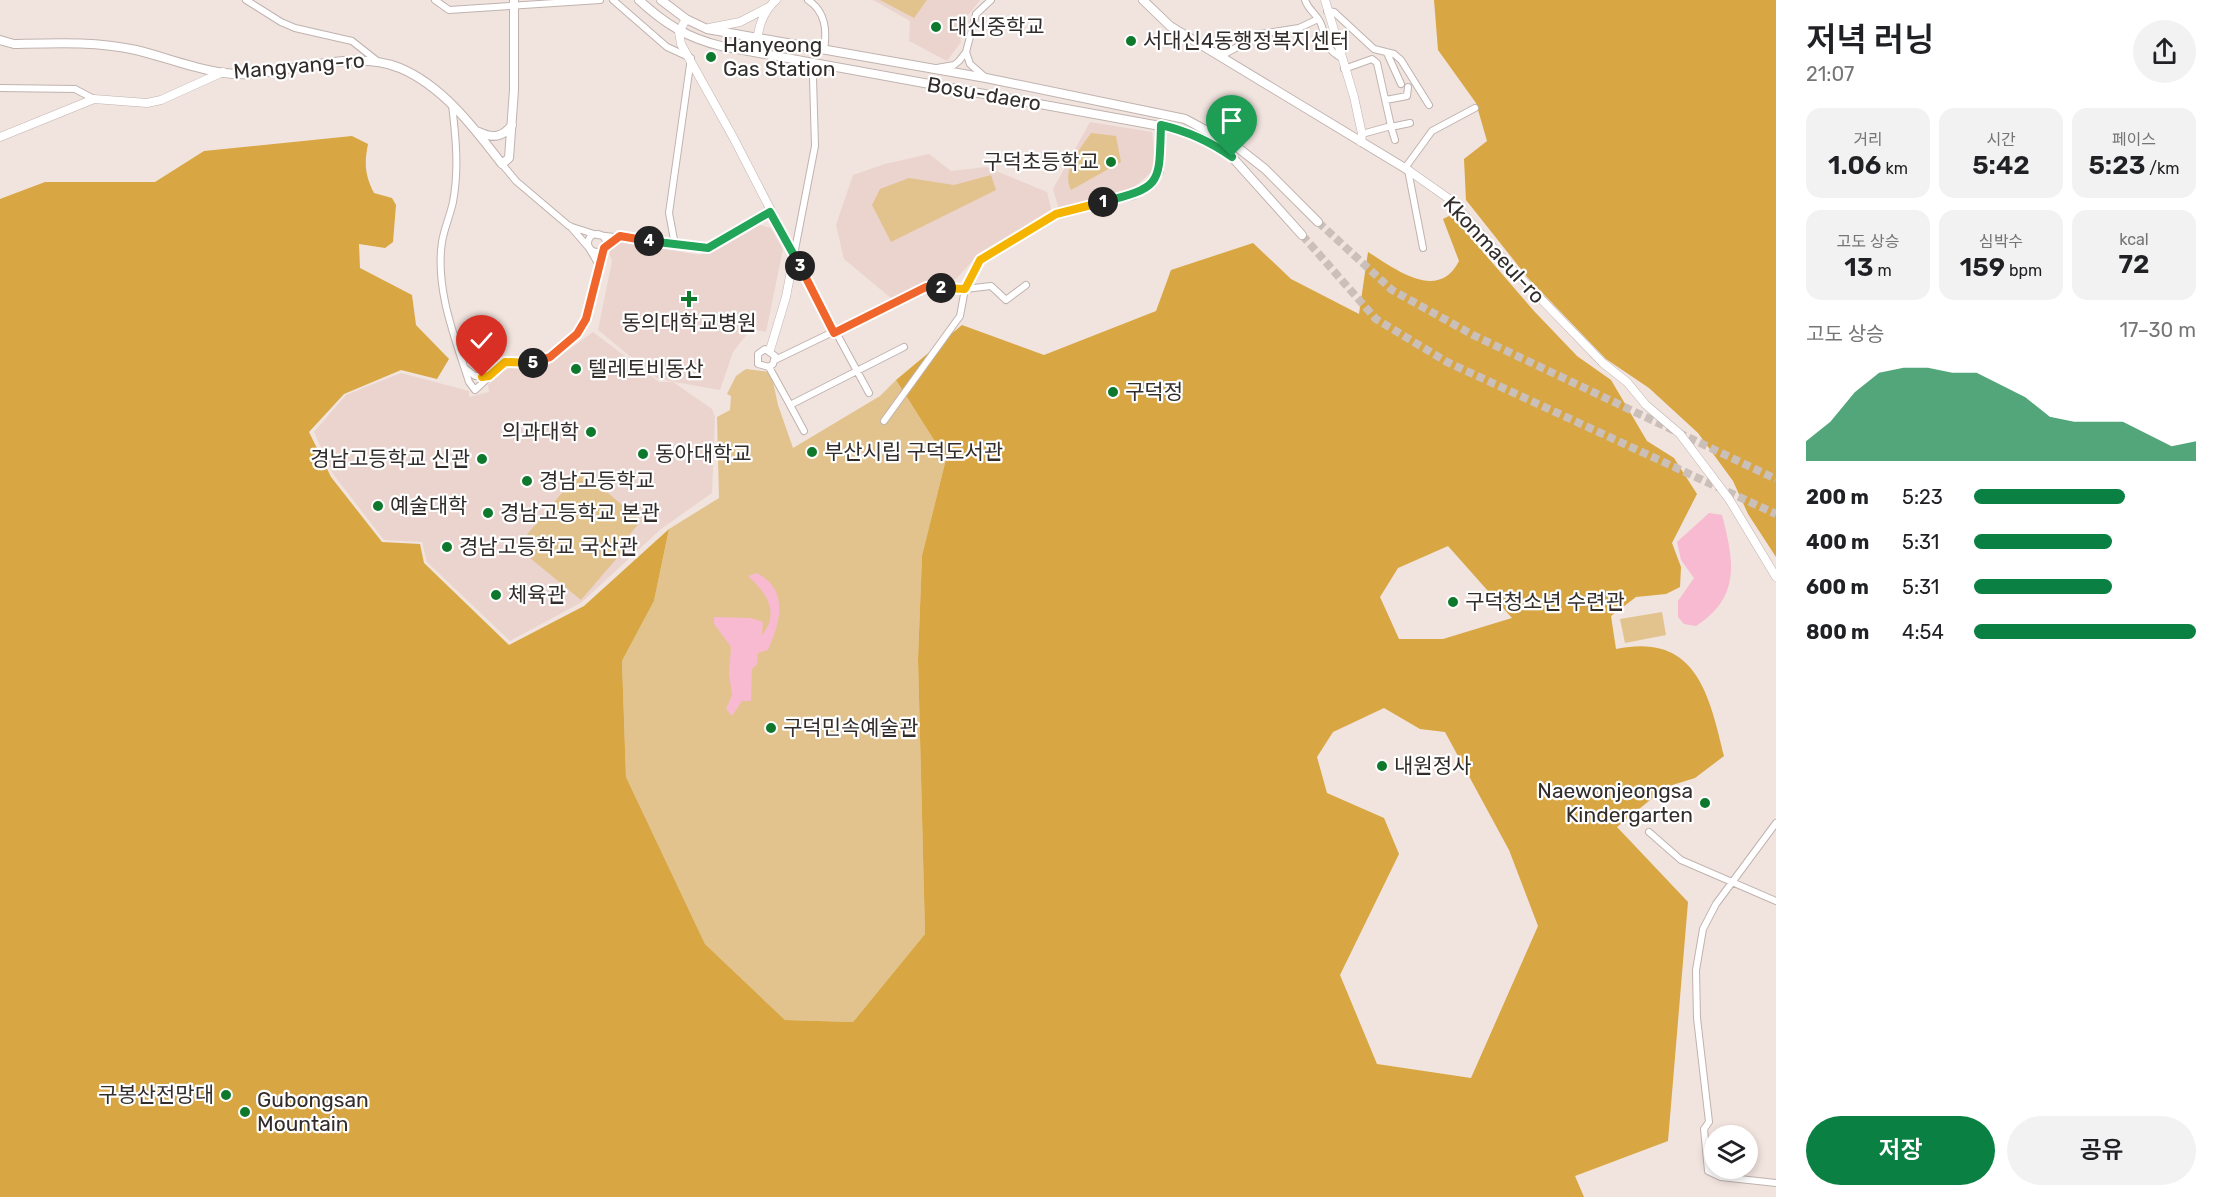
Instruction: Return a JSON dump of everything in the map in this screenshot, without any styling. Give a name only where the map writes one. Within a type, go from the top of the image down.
[{"type":"main road","name":"Bosu-daero","points":[[639,0],[666,24],[704,42],[1182,130],[1217,146],[1232,157],[1302,235]]},
{"type":"main road","name":"Bosu-daero","points":[[661,0],[686,19],[707,29],[986,78],[1185,119],[1238,147],[1265,169],[1318,222]]},
{"type":"main road","name":"Kkonmaeul-ro","points":[[1143,0],[1170,26],[1362,138],[1406,169]]},
{"type":"main road","points":[[502,164],[509,158],[512,124],[514,3]]},
{"type":"main road","name":"Mangyang-ro","points":[[0,40],[14,44],[100,43],[223,72],[249,74],[376,60],[403,69],[452,105],[482,134],[502,135],[512,124]]},
{"type":"main road","name":"Mangyang-ro","points":[[473,126],[502,164]]},
{"type":"street","points":[[246,0],[280,22],[352,41],[376,60]]},
{"type":"street","points":[[435,0],[449,10],[514,3],[600,0]]},
{"type":"street","points":[[613,0],[667,47],[691,58]]},
{"type":"street","points":[[755,52],[759,25],[769,7],[776,0]]},
{"type":"street","points":[[808,0],[818,6],[824,20],[824,50]]},
{"type":"street","points":[[931,70],[954,65],[966,51],[976,14],[991,0]]},
{"type":"street","points":[[1305,0],[1318,19],[1327,46],[1340,57]]},
{"type":"street","points":[[1325,0],[1362,138],[1391,127],[1410,123]]},
{"type":"street","points":[[707,29],[740,22],[769,7]]},
{"type":"street","points":[[1327,11],[1334,12],[1374,49],[1401,60],[1430,105]]},
{"type":"street","points":[[686,19],[679,32],[681,44],[691,58],[834,333],[869,393]]},
{"type":"street","points":[[1221,56],[1261,34],[1299,27],[1318,19]]},
{"type":"street","points":[[966,51],[970,64],[981,71],[986,78]]},
{"type":"street","points":[[1387,53],[1401,84]]},
{"type":"street","points":[[675,245],[669,213],[691,58]]},
{"type":"street","points":[[1344,69],[1375,58],[1395,140]]},
{"type":"street","points":[[775,360],[770,350],[786,297],[815,146],[813,78],[816,64]]},
{"type":"street","points":[[0,88],[75,89],[94,99],[147,103],[161,100],[223,72]]},
{"type":"street","points":[[1386,100],[1407,96],[1408,87]]},
{"type":"street","points":[[0,137],[94,99]]},
{"type":"street","points":[[452,105],[457,158],[453,201],[442,243],[442,282],[451,326],[475,390],[505,362],[533,363],[550,357],[577,334],[586,319],[604,248],[604,239],[597,234]]},
{"type":"street","points":[[1423,248],[1406,169],[1408,160],[1432,131],[1475,108]]},
{"type":"street","points":[[884,421],[960,316],[965,289],[980,260],[1056,214],[1133,196],[1149,186],[1160,172],[1161,125]]},
{"type":"street","points":[[502,164],[516,181],[569,226],[589,248],[599,265]]},
{"type":"street","name":"Kkonmaeul-ro","points":[[1406,169],[1452,201],[1512,269],[1578,337],[1680,434],[1729,499],[1776,577]]},
{"type":"street","points":[[569,226],[597,234],[708,248],[770,212]]},
{"type":"street","points":[[589,248],[590,237],[597,234]]},
{"type":"street","points":[[589,248],[597,252],[620,236]]},
{"type":"street","points":[[768,367],[775,360],[926,287],[965,289],[991,286],[1006,300],[1026,285]]},
{"type":"street","points":[[790,405],[904,347]]},
{"type":"street","points":[[770,350],[761,351],[757,358],[758,364],[768,367],[804,431]]},
{"type":"street","points":[[464,365],[475,376],[489,376]]},
{"type":"street","points":[[1776,823],[1716,904],[1703,929],[1696,970],[1697,1018],[1708,1122],[1704,1129],[1705,1160],[1708,1171],[1721,1177],[1776,1184]]},
{"type":"street","points":[[1650,832],[1681,860],[1776,901]]},
{"type":"shaded area","name":"대신중학교","points":[[873,0],[980,0],[965,19],[959,32],[961,42],[947,61],[909,41],[910,21]]},
{"type":"shaded area","points":[[880,0],[927,0],[914,18]]},
{"type":"shaded area","points":[[1434,0],[1776,0],[1776,557],[1748,514],[1733,481],[1698,433],[1649,388],[1606,359],[1528,278],[1466,200],[1464,159],[1487,141],[1476,103],[1438,50]]},
{"type":"shaded area","name":"구덕초등학교","points":[[1090,122],[1152,132],[1156,168],[1133,188],[1059,210],[1053,189]]},
{"type":"shaded area","points":[[1091,133],[1116,136],[1121,162],[1071,190],[1068,175],[1070,167]]},
{"type":"shaded area","points":[[352,136],[368,144],[366,169],[374,193],[392,198],[396,205],[393,242],[385,248],[359,244],[360,268],[412,295],[416,325],[449,359],[437,379],[401,370],[344,394],[309,432],[331,477],[382,542],[420,544],[424,563],[509,645],[584,606],[669,529],[654,601],[622,661],[626,777],[705,944],[785,1020],[853,1022],[925,934],[918,659],[922,556],[946,459],[896,380],[962,325],[1044,355],[1156,311],[1171,270],[1253,243],[1291,279],[1359,314],[1368,252],[1415,278],[1428,281],[1440,280],[1450,273],[1459,261],[1443,219],[1451,215],[1534,311],[1577,356],[1611,380],[1647,441],[1674,458],[1697,494],[1672,543],[1681,567],[1680,587],[1666,594],[1636,597],[1611,616],[1616,649],[1643,646],[1665,650],[1681,659],[1694,673],[1712,711],[1724,756],[1695,778],[1666,787],[1617,827],[1688,902],[1668,1141],[1575,1176],[1584,1197],[0,1197],[0,199],[45,182],[155,182],[204,151]],"holes":[[[1448,546],[1512,618],[1443,639],[1399,639],[1380,597],[1398,568]],[[1384,708],[1420,729],[1445,732],[1509,850],[1538,926],[1471,1078],[1377,1064],[1340,975],[1399,854],[1384,818],[1327,793],[1317,757],[1333,732]]]},
{"type":"shaded area","points":[[929,154],[951,171],[986,167],[1047,192],[1052,213],[980,253],[956,279],[923,282],[892,299],[844,259],[836,225],[853,175],[885,164]]},
{"type":"shaded area","points":[[991,175],[996,190],[891,242],[872,205],[880,189],[909,178],[954,185]]},
{"type":"shaded area","name":"동의대학교병원","points":[[757,224],[771,228],[783,249],[766,332],[751,329],[733,352],[720,390],[658,379],[598,330],[612,261],[609,253],[617,241],[700,255]]},
{"type":"shaded area","points":[[593,332],[659,382],[673,382],[712,409],[715,417],[712,493],[661,529],[582,602],[510,641],[427,562],[422,542],[384,540],[333,474],[314,432],[346,395],[401,373],[469,391],[469,397],[489,392],[488,385],[509,366],[530,371],[547,366]]},
{"type":"shaded area","points":[[746,369],[771,372],[778,405],[793,448],[880,396],[896,380],[946,459],[922,557],[918,659],[925,934],[853,1022],[785,1020],[705,944],[626,777],[622,661],[654,601],[669,529],[719,498],[717,417],[730,410],[731,396],[727,394],[736,376]]},
{"type":"shaded area","points":[[581,470],[641,521],[619,547],[623,551],[581,600],[524,553],[527,549],[520,543]]},
{"type":"shaded area","points":[[1709,513],[1722,515],[1731,563],[1730,577],[1721,603],[1711,615],[1696,626],[1684,624],[1678,617],[1678,601],[1694,578],[1681,560],[1677,542]]},
{"type":"shaded area","points":[[757,573],[774,589],[778,598],[778,618],[768,650],[758,653],[757,664],[752,669],[751,701],[742,701],[732,716],[726,709],[732,695],[729,674],[731,647],[714,624],[714,617],[751,618],[763,622],[762,635],[770,619],[770,611],[766,596],[748,576]]},
{"type":"shaded area","points":[[1662,612],[1666,635],[1625,643],[1620,619]]},
{"type":"tunnel","points":[[1318,222],[1392,290],[1473,335],[1776,479]]},
{"type":"tunnel","points":[[1302,235],[1376,319],[1447,362],[1776,514]]},
{"type":"place","name":"대신중학교","points":[[936,27]]},
{"type":"place","name":"서대신4동행정복지센터","points":[[1131,41]]},
{"type":"place","name":"Hanyeong Gas Station","points":[[711,57]]},
{"type":"place","name":"구덕초등학교","points":[[1111,162]]},
{"type":"place","name":"동의대학교병원","points":[[689,299]]},
{"type":"place","name":"텔레토비동산","points":[[576,369]]},
{"type":"place","name":"구덕정","points":[[1113,392]]},
{"type":"place","name":"의과대학","points":[[591,432]]},
{"type":"place","name":"부산시립 구덕도서관","points":[[812,452]]},
{"type":"place","name":"동아대학교","points":[[643,454]]},
{"type":"place","name":"경남고등학교 신관","points":[[482,459]]},
{"type":"place","name":"경남고등학교","points":[[527,481]]},
{"type":"place","name":"예술대학","points":[[378,506]]},
{"type":"place","name":"경남고등학교 본관","points":[[488,513]]},
{"type":"place","name":"경남고등학교 국산관","points":[[447,547]]},
{"type":"place","name":"체육관","points":[[496,595]]},
{"type":"place","name":"구덕청소년 수련관","points":[[1453,602]]},
{"type":"place","name":"구덕민속예술관","points":[[771,728]]},
{"type":"place","name":"내원정사","points":[[1382,766]]},
{"type":"place","name":"Naewonjeongsa Kindergarten","points":[[1705,803]]},
{"type":"place","name":"구봉산전망대","points":[[226,1095]]},
{"type":"place","name":"Gubongsan Mountain","points":[[245,1112]]},
{"type":"route","points":[[482,377],[489,376],[505,362],[533,363],[550,357],[577,334],[586,319],[604,248],[620,236],[708,248],[770,212],[834,333],[926,287],[965,289],[980,260],[1056,214],[1133,196],[1149,186],[1160,172],[1161,125],[1182,130],[1217,146],[1232,157]]}]
